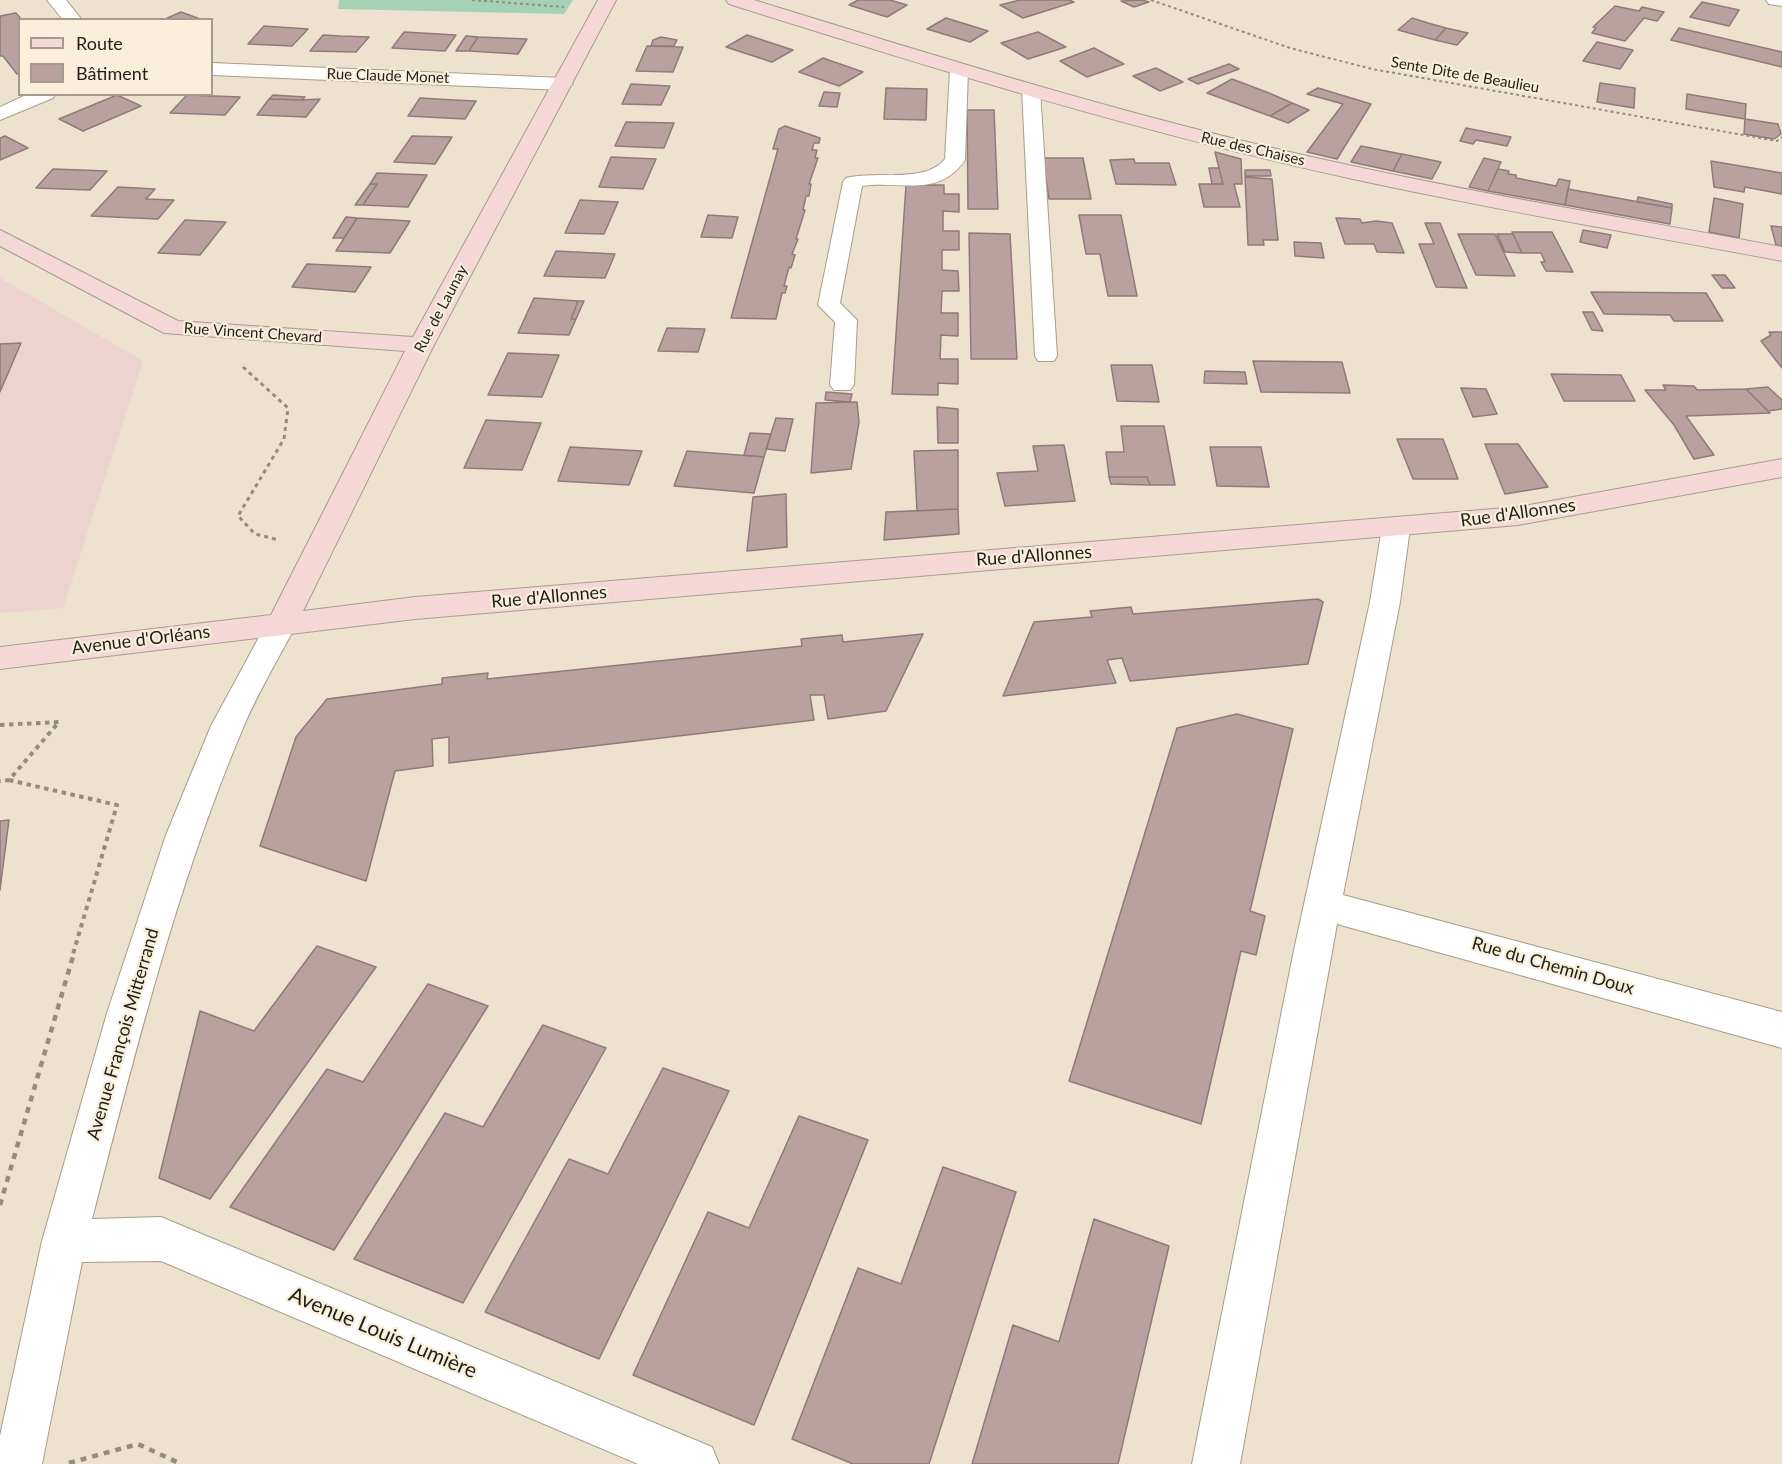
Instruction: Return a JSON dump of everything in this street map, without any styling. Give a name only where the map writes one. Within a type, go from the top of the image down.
[{"type":"street","points":[[56,0],[71,18]]},
{"type":"street","name":"Rue de Launay","points":[[282,623],[321,540],[421,345],[607,0]]},
{"type":"street","name":"Rue des Chaises","points":[[735,0],[958,70],[1198,136],[1353,173],[1782,254]]},
{"type":"street","points":[[1775,0],[1782,2]]},
{"type":"street","name":"Rue Claude Monet","points":[[213,69],[563,84]]},
{"type":"street","points":[[0,114],[41,96]]},
{"type":"street","name":"Rue Vincent Chevard","points":[[0,237],[173,328],[421,345]]},
{"type":"street","name":"Rue d'Allonnes","points":[[282,623],[571,595],[1396,528],[1518,516],[1782,468]]},
{"type":"street","points":[[1216,1464],[1323,905],[1385,602],[1396,528]]},
{"type":"street","name":"Avenue d'Orléans","points":[[0,658],[282,623]]},
{"type":"street","name":"Avenue François Mitterrand","points":[[18,1464],[64,1241],[126,1013],[184,835],[226,726],[282,623]]},
{"type":"street","name":"Rue du Chemin Doux","points":[[1323,905],[1782,1030]]},
{"type":"street","name":"Avenue Louis Lumière","points":[[64,1241],[161,1239],[695,1464]]},
{"type":"lane","points":[[842,385],[846,320],[829,305],[853,182],[864,178],[923,180],[943,175],[950,170],[955,160],[958,70]]},
{"type":"lane","points":[[1031,90],[1046,356]]},
{"type":"path","points":[[472,0],[569,7]]},
{"type":"path","points":[[535,4],[538,0]]},
{"type":"path","name":"Sente Dite de Beaulieu","points":[[1151,0],[1290,48],[1372,69],[1777,141],[1782,138]]},
{"type":"path","points":[[256,334],[240,364],[288,408],[284,439],[238,516],[251,532],[265,540],[321,540]]},
{"type":"path","points":[[0,725],[59,722],[9,780]]},
{"type":"path","points":[[0,781],[9,780],[117,805],[0,1205]]},
{"type":"path","points":[[66,1464],[138,1444],[181,1464]]},
{"type":"shaded area","points":[[0,278],[143,361],[63,608],[0,613]]},
{"type":"green space","points":[[339,0],[573,0],[564,14],[338,9]]},
{"type":"building","points":[[858,0],[890,0],[907,5],[887,17],[849,5]]},
{"type":"building","points":[[1020,0],[1069,0],[1074,2],[1023,18],[1000,5]]},
{"type":"building","points":[[1121,1],[1149,2],[1134,7]]},
{"type":"building","points":[[1702,2],[1739,10],[1729,26],[1690,17]]},
{"type":"building","points":[[1615,6],[1639,11],[1642,7],[1664,12],[1657,21],[1644,18],[1625,41],[1592,33],[1596,28],[1593,27]]},
{"type":"building","points":[[181,12],[198,18],[168,18]]},
{"type":"building","points":[[16,13],[20,18],[18,18],[18,74],[3,56],[0,56],[0,16]]},
{"type":"building","points":[[946,18],[988,31],[970,42],[927,29]]},
{"type":"building","points":[[1412,18],[1446,28],[1435,40],[1398,30]]},
{"type":"building","points":[[264,26],[308,29],[292,46],[248,44]]},
{"type":"building","points":[[1446,28],[1468,33],[1457,45],[1435,40]]},
{"type":"building","points":[[1679,28],[1782,52],[1782,67],[1671,40]]},
{"type":"building","points":[[404,32],[456,35],[445,51],[392,48]]},
{"type":"building","points":[[1038,32],[1066,47],[1028,59],[1001,43]]},
{"type":"building","points":[[323,35],[369,37],[356,52],[310,51]]},
{"type":"building","points":[[747,35],[793,50],[772,62],[726,47]]},
{"type":"building","points":[[466,36],[478,37],[469,51],[456,51]]},
{"type":"building","points":[[478,37],[527,39],[518,54],[469,51]]},
{"type":"building","points":[[661,37],[677,40],[674,46],[651,46],[653,40]]},
{"type":"building","points":[[1597,42],[1633,50],[1620,69],[1583,61]]},
{"type":"building","points":[[647,46],[683,47],[673,72],[636,71]]},
{"type":"building","points":[[1094,48],[1124,64],[1087,77],[1060,61]]},
{"type":"building","points":[[823,58],[863,72],[839,86],[799,72]]},
{"type":"building","points":[[1229,64],[1239,69],[1198,84],[1188,79]]},
{"type":"building","points":[[1156,68],[1183,82],[1160,91],[1133,76]]},
{"type":"building","points":[[1232,79],[1292,103],[1270,116],[1207,93]]},
{"type":"building","points":[[1600,83],[1635,88],[1634,108],[1597,102]]},
{"type":"building","points":[[631,84],[670,86],[661,105],[622,104]]},
{"type":"building","points":[[886,88],[927,89],[926,120],[884,119]]},
{"type":"building","points":[[1318,88],[1371,104],[1337,159],[1307,152],[1343,104],[1307,94]]},
{"type":"building","points":[[824,92],[840,93],[837,107],[819,106]]},
{"type":"building","points":[[1687,94],[1746,104],[1745,119],[1686,109]]},
{"type":"building","points":[[273,95],[305,97],[302,100],[269,99]]},
{"type":"building","points":[[115,96],[141,106],[83,131],[59,119]]},
{"type":"building","points":[[186,96],[240,97],[225,115],[170,113]]},
{"type":"building","points":[[420,98],[476,101],[465,119],[408,116]]},
{"type":"building","points":[[269,99],[320,99],[306,117],[257,115]]},
{"type":"building","points":[[1292,103],[1309,110],[1288,123],[1270,116]]},
{"type":"building","points":[[967,110],[994,110],[998,209],[968,209]]},
{"type":"building","points":[[1745,119],[1778,124],[1781,134],[1774,139],[1744,134]]},
{"type":"building","points":[[626,122],[674,123],[664,148],[615,146]]},
{"type":"building","points":[[785,126],[820,138],[819,143],[814,143],[812,150],[817,150],[815,158],[818,158],[809,184],[811,184],[809,196],[806,196],[803,210],[805,210],[796,239],[798,239],[792,254],[795,255],[784,286],[787,286],[785,293],[782,293],[776,319],[731,318],[778,149],[773,149],[779,129]]},
{"type":"building","points":[[1466,128],[1511,137],[1507,146],[1476,140],[1473,144],[1460,141]]},
{"type":"building","points":[[5,136],[28,148],[0,160],[0,138]]},
{"type":"building","points":[[412,136],[452,137],[435,164],[394,162]]},
{"type":"building","points":[[1361,146],[1402,154],[1393,171],[1351,162]]},
{"type":"building","points":[[1215,152],[1241,159],[1242,184],[1234,184],[1240,207],[1204,207],[1199,184],[1223,184]]},
{"type":"building","points":[[1402,154],[1441,162],[1432,179],[1393,171]]},
{"type":"building","points":[[611,157],[656,159],[643,189],[599,187]]},
{"type":"building","points":[[1043,158],[1083,158],[1091,199],[1049,199]]},
{"type":"building","points":[[1484,158],[1501,162],[1488,191],[1469,187]]},
{"type":"building","points":[[1134,159],[1135,163],[1169,163],[1176,185],[1116,184],[1110,160]]},
{"type":"building","points":[[1711,161],[1782,173],[1782,194],[1745,187],[1744,192],[1714,187]]},
{"type":"building","points":[[1209,168],[1219,168],[1223,184],[1212,184]]},
{"type":"building","points":[[53,169],[107,171],[90,190],[36,188]]},
{"type":"building","points":[[1498,169],[1509,171],[1508,174],[1516,175],[1516,178],[1556,186],[1559,179],[1570,181],[1565,205],[1488,191]]},
{"type":"building","points":[[1245,170],[1270,170],[1271,176],[1245,176]]},
{"type":"building","points":[[377,173],[427,175],[408,207],[363,205],[377,184],[370,184]]},
{"type":"building","points":[[1245,177],[1272,179],[1278,240],[1263,240],[1264,245],[1248,245]]},
{"type":"building","points":[[370,184],[377,184],[363,205],[355,205]]},
{"type":"building","points":[[906,185],[944,185],[944,194],[959,194],[959,212],[943,211],[943,231],[959,231],[959,250],[942,250],[942,270],[958,271],[959,291],[942,291],[941,313],[958,313],[958,336],[941,335],[940,359],[958,359],[958,384],[938,383],[938,395],[892,394]]},
{"type":"building","points":[[118,187],[155,189],[146,199],[174,200],[158,219],[91,216]]},
{"type":"building","points":[[1568,189],[1672,208],[1670,224],[1565,205]]},
{"type":"building","points":[[1638,197],[1672,204],[1672,208],[1637,202]]},
{"type":"building","points":[[1714,198],[1743,204],[1739,238],[1709,232]]},
{"type":"building","points":[[580,200],[618,202],[604,234],[565,233]]},
{"type":"building","points":[[708,215],[738,217],[732,238],[701,237]]},
{"type":"building","points":[[1079,215],[1121,215],[1137,296],[1108,296],[1100,254],[1086,254]]},
{"type":"building","points":[[346,217],[357,218],[344,238],[333,238]]},
{"type":"building","points":[[357,218],[410,221],[390,253],[336,251]]},
{"type":"building","points":[[1336,218],[1360,219],[1362,223],[1376,221],[1392,223],[1404,253],[1377,252],[1374,244],[1345,244]]},
{"type":"building","points":[[185,220],[226,222],[200,255],[158,253]]},
{"type":"building","points":[[1425,223],[1440,223],[1467,288],[1436,287],[1419,244],[1434,244]]},
{"type":"building","points":[[1771,226],[1782,227],[1782,246],[1776,245]]},
{"type":"building","points":[[1583,230],[1611,235],[1607,248],[1580,242]]},
{"type":"building","points":[[1512,232],[1552,232],[1573,272],[1546,271],[1541,262],[1545,262],[1541,253],[1522,253]]},
{"type":"building","points":[[969,233],[1010,234],[1017,359],[971,359]]},
{"type":"building","points":[[1458,234],[1495,234],[1515,276],[1476,275]]},
{"type":"building","points":[[1497,234],[1513,234],[1522,253],[1505,252]]},
{"type":"building","points":[[1294,242],[1321,243],[1324,258],[1295,256]]},
{"type":"building","points":[[556,251],[615,254],[605,278],[544,276]]},
{"type":"building","points":[[307,264],[371,267],[355,292],[292,287]]},
{"type":"building","points":[[1712,275],[1725,275],[1735,288],[1722,288]]},
{"type":"building","points":[[1591,292],[1706,293],[1723,321],[1674,321],[1670,315],[1604,314]]},
{"type":"building","points":[[534,298],[578,301],[571,319],[576,319],[569,335],[518,333]]},
{"type":"building","points":[[578,301],[584,301],[576,319],[571,319]]},
{"type":"building","points":[[1583,312],[1593,312],[1603,331],[1592,330]]},
{"type":"building","points":[[667,328],[705,329],[698,352],[658,351]]},
{"type":"building","points":[[1769,332],[1782,332],[1782,368],[1761,341],[1771,335]]},
{"type":"building","points":[[21,343],[0,392],[0,344]]},
{"type":"building","points":[[508,353],[559,355],[542,397],[488,395]]},
{"type":"building","points":[[1253,361],[1342,362],[1350,393],[1261,392]]},
{"type":"building","points":[[1111,365],[1152,365],[1159,402],[1117,401]]},
{"type":"building","points":[[1205,371],[1245,372],[1247,384],[1204,383]]},
{"type":"building","points":[[1551,374],[1621,375],[1635,401],[1564,401]]},
{"type":"building","points":[[1663,385],[1694,386],[1697,390],[1746,389],[1770,413],[1686,416],[1714,455],[1694,459],[1674,425],[1645,390],[1666,390]]},
{"type":"building","points":[[1768,387],[1782,400],[1782,409],[1768,411],[1746,389]]},
{"type":"building","points":[[1461,388],[1486,389],[1497,414],[1473,417]]},
{"type":"building","points":[[826,392],[852,394],[850,402],[825,400]]},
{"type":"building","points":[[857,402],[859,422],[851,469],[811,473],[816,403]]},
{"type":"building","points":[[937,407],[958,409],[958,443],[938,443]]},
{"type":"building","points":[[776,418],[793,419],[785,451],[766,449]]},
{"type":"building","points":[[486,420],[541,423],[522,470],[464,468]]},
{"type":"building","points":[[1121,426],[1164,426],[1175,485],[1150,485],[1147,477],[1109,477],[1106,452],[1124,452]]},
{"type":"building","points":[[750,433],[771,434],[764,457],[744,455]]},
{"type":"building","points":[[1397,439],[1443,439],[1458,479],[1413,479]]},
{"type":"building","points":[[1485,444],[1518,444],[1548,487],[1505,494]]},
{"type":"building","points":[[1064,445],[1075,501],[1005,506],[997,473],[1038,471],[1033,446]]},
{"type":"building","points":[[570,447],[642,451],[629,485],[558,481]]},
{"type":"building","points":[[1210,447],[1261,447],[1269,487],[1217,486]]},
{"type":"building","points":[[958,450],[958,509],[917,511],[914,451]]},
{"type":"building","points":[[687,451],[764,457],[754,493],[674,486]]},
{"type":"building","points":[[1109,477],[1147,477],[1150,485],[1111,484]]},
{"type":"building","points":[[786,494],[787,547],[747,551],[753,497]]},
{"type":"building","points":[[958,509],[959,534],[884,540],[886,512]]},
{"type":"building","points":[[1318,599],[1323,602],[1308,664],[1130,681],[1122,658],[1107,660],[1116,683],[1003,696],[1034,622],[1092,617],[1090,611],[1131,607],[1133,614]]},
{"type":"building","points":[[923,634],[886,711],[828,719],[824,695],[810,695],[814,720],[449,763],[449,737],[432,739],[433,766],[395,771],[366,881],[260,846],[296,737],[327,699],[442,684],[442,678],[488,673],[487,679],[802,646],[801,639],[842,635],[843,642]]},
{"type":"building","points":[[1237,714],[1293,729],[1250,911],[1265,916],[1256,955],[1241,951],[1201,1124],[1069,1081],[1177,728]]},
{"type":"building","points":[[9,820],[0,890],[0,821]]},
{"type":"building","points":[[317,946],[376,967],[210,1199],[159,1178],[200,1011],[254,1031]]},
{"type":"building","points":[[428,984],[488,1006],[334,1250],[230,1207],[327,1069],[363,1082]]},
{"type":"building","points":[[543,1025],[606,1048],[463,1303],[354,1259],[445,1113],[483,1127]]},
{"type":"building","points":[[663,1068],[729,1091],[599,1359],[485,1312],[569,1159],[608,1174]]},
{"type":"building","points":[[799,1116],[868,1140],[754,1425],[633,1375],[708,1212],[749,1228]]},
{"type":"building","points":[[943,1167],[1016,1192],[929,1464],[853,1464],[792,1439],[858,1268],[901,1284]]},
{"type":"building","points":[[1094,1219],[1169,1246],[1118,1464],[972,1464],[1013,1325],[1059,1342]]}]
